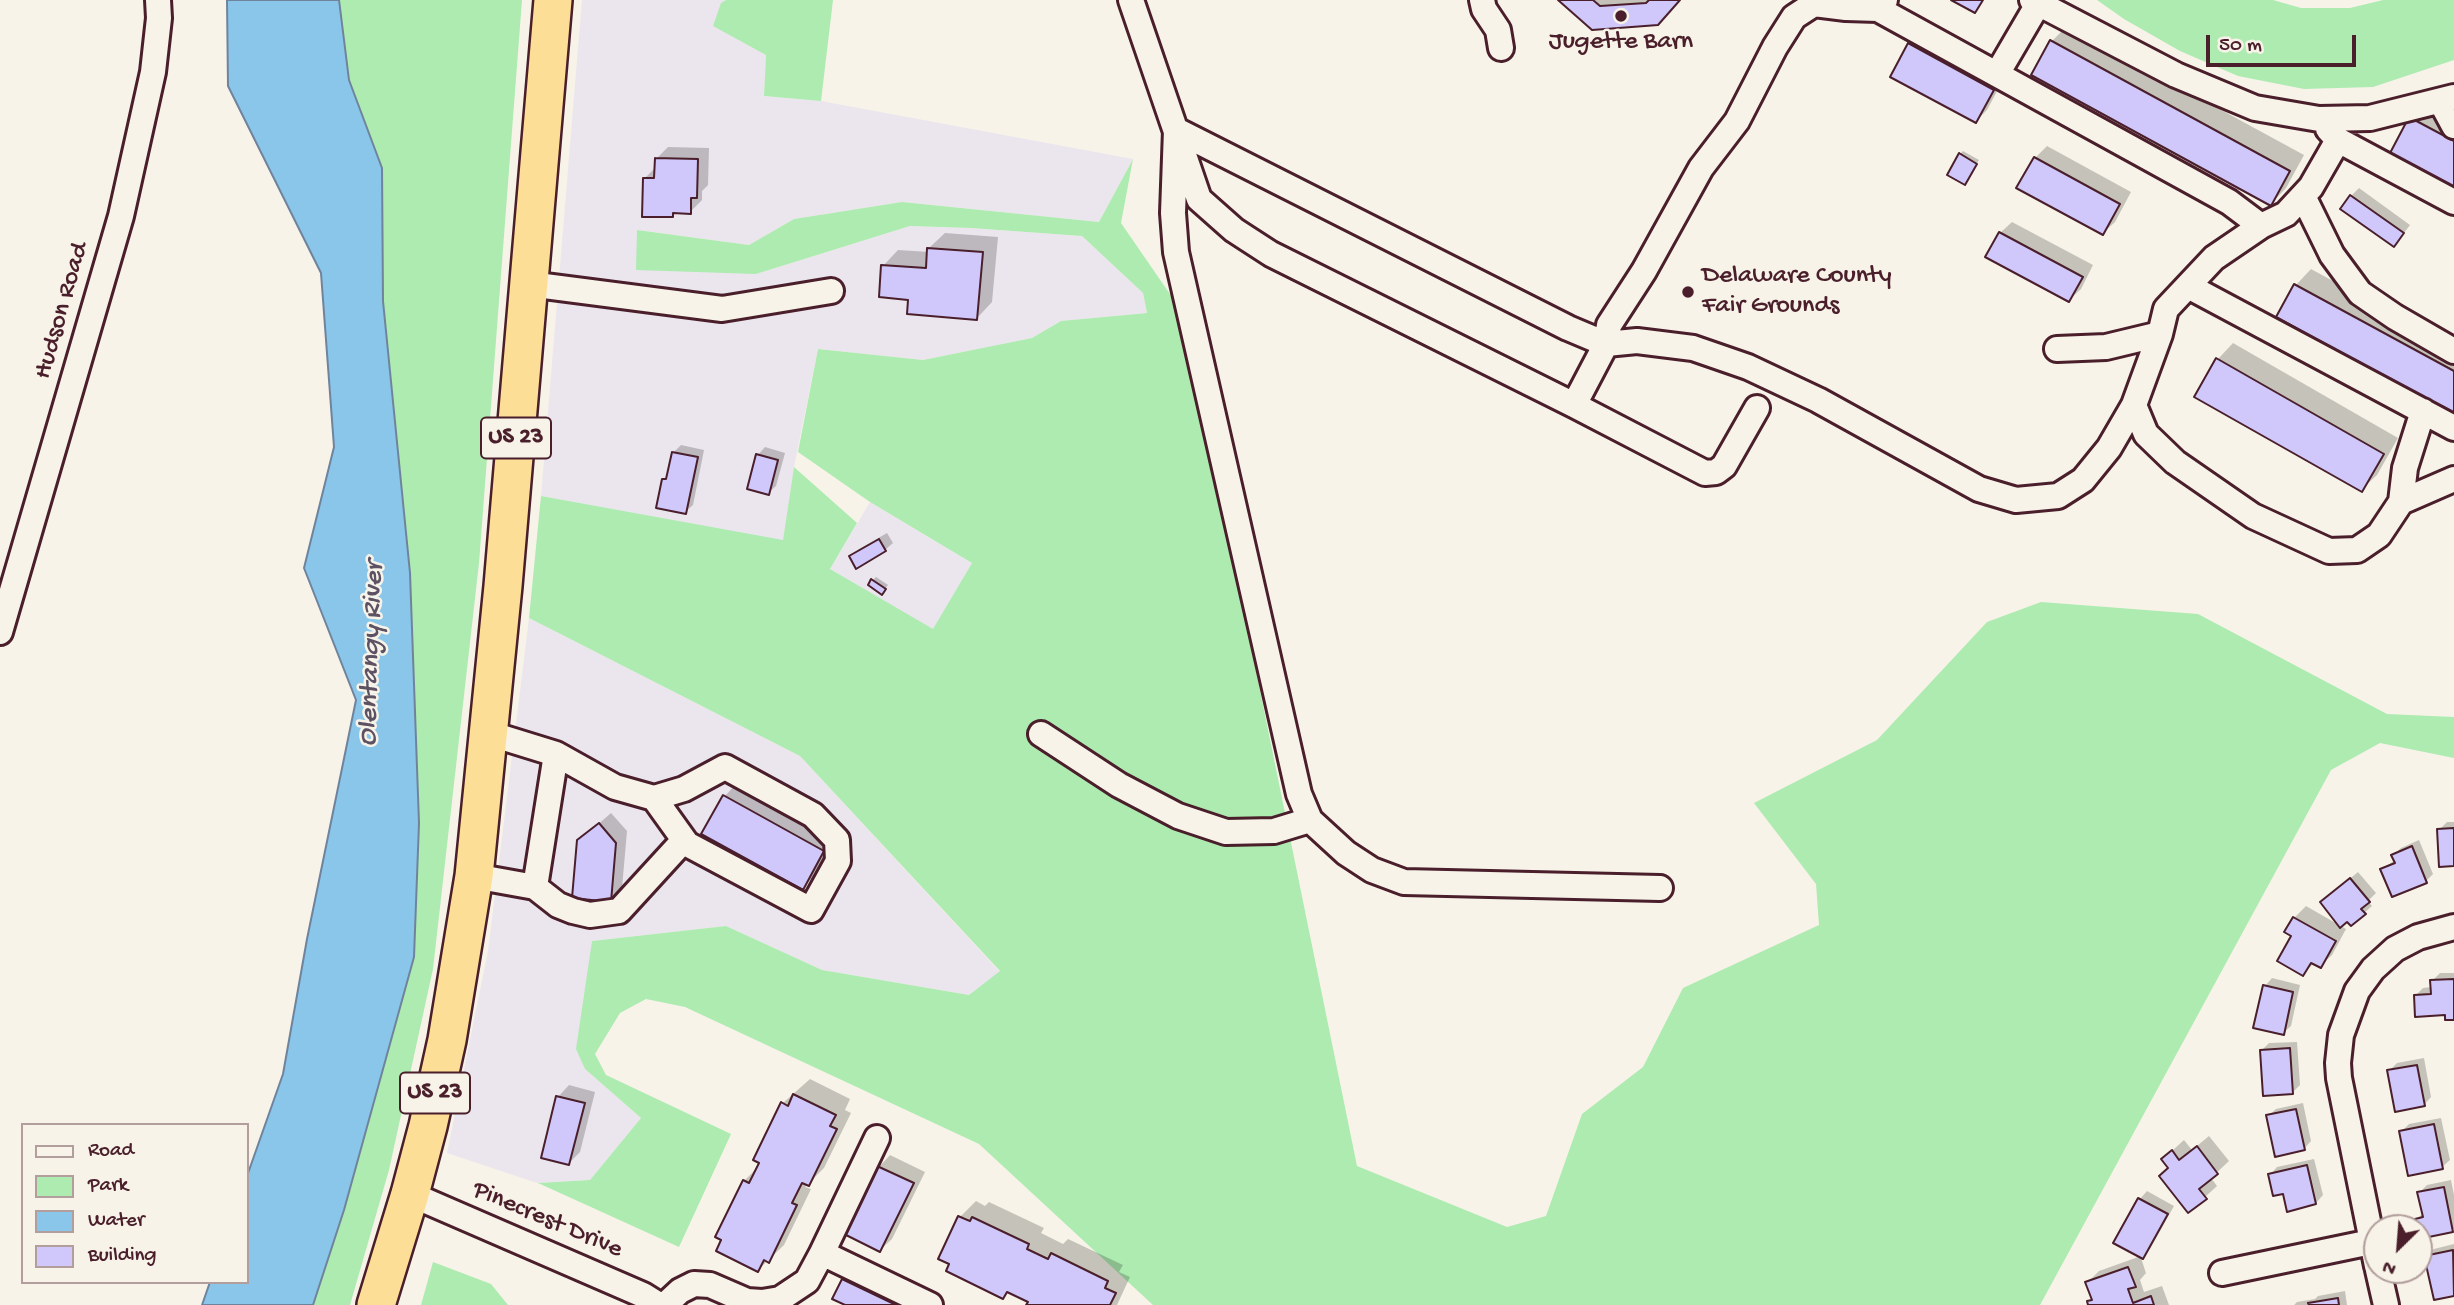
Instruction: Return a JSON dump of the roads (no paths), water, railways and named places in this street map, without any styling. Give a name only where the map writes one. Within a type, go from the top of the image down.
[{"type":"highway","name":"US 23","points":[[376,1305],[410,1194],[447,1040],[474,876],[553,0]]},
{"type":"street","name":"Hudson Road","points":[[0,632],[121,216],[150,92],[159,18],[158,0]]},
{"type":"street","points":[[1131,0],[1199,198],[1234,230],[1272,254],[1705,473],[1716,472],[1724,466],[1757,408]]},
{"type":"street","points":[[1482,0],[1484,9],[1498,30],[1501,48]]},
{"type":"street","points":[[1574,405],[1606,344],[1609,325],[1644,271],[1701,168],[1737,121],[1775,47],[1794,17],[1812,2],[1846,8],[1881,4],[1997,74],[2229,202],[2261,226]]},
{"type":"street","points":[[1997,74],[2035,2],[2176,75],[2255,108],[2319,119],[2370,118],[2447,99],[2454,126]]},
{"type":"street","points":[[2319,119],[2338,140],[2454,202]]},
{"type":"street","points":[[1176,130],[1568,328],[1606,344],[1637,341],[1693,348],[1748,368],[1818,400],[1979,489],[2016,500],[2058,496],[2083,480],[2109,448],[2134,405],[2160,334],[2166,309],[2214,258],[2261,226],[2286,214],[2311,187],[2338,140]]},
{"type":"street","points":[[1176,130],[1173,213],[1176,252],[1299,794],[1311,820],[1354,859],[1372,870],[1404,882],[1660,888]]},
{"type":"street","points":[[2302,196],[2332,255],[2360,293],[2454,351]]},
{"type":"street","points":[[529,284],[722,309],[831,291]]},
{"type":"street","points":[[2188,286],[2454,428]]},
{"type":"street","points":[[2057,349],[2106,347],[2160,334]]},
{"type":"street","points":[[2134,405],[2146,434],[2175,463],[2253,516],[2329,551],[2357,550],[2379,535],[2402,502],[2405,468],[2423,411]]},
{"type":"street","points":[[2402,502],[2454,479]]},
{"type":"street","points":[[488,733],[556,754],[615,787],[654,798],[684,789],[725,767],[813,815],[837,840],[838,862],[811,910],[687,844],[654,798]]},
{"type":"street","points":[[1041,734],[1131,791],[1178,816],[1226,832],[1275,831],[1311,820]]},
{"type":"street","points":[[535,887],[556,754]]},
{"type":"street","points":[[474,876],[535,887],[558,905],[572,911],[590,915],[618,911],[684,839]]},
{"type":"street","points":[[2366,1214],[2339,1078],[2341,1035],[2357,991],[2373,969],[2395,950],[2418,937],[2454,927]]},
{"type":"street","points":[[666,1305],[680,1291],[694,1284],[710,1285],[747,1301],[780,1299],[794,1292],[807,1281],[877,1138]]},
{"type":"street","name":"Pinecrest Drive","points":[[410,1194],[643,1295],[659,1305]]},
{"type":"street","points":[[2222,1273],[2363,1244]]},
{"type":"street","points":[[821,1254],[930,1305]]},
{"type":"street","points":[[2381,1284],[2386,1305]]},
{"type":"water","name":"Olentangy River","points":[[227,0],[339,0],[349,80],[382,168],[383,301],[410,573],[419,823],[414,957],[344,1210],[313,1305],[202,1305],[209,1284],[248,1284],[248,1173],[283,1074],[307,939],[356,700],[304,568],[334,447],[321,273],[228,86]]},
{"type":"place","name":"Jugette Barn","points":[[1621,16]]},
{"type":"place","name":"Delaware County Fair Grounds","points":[[1688,292]]}]
